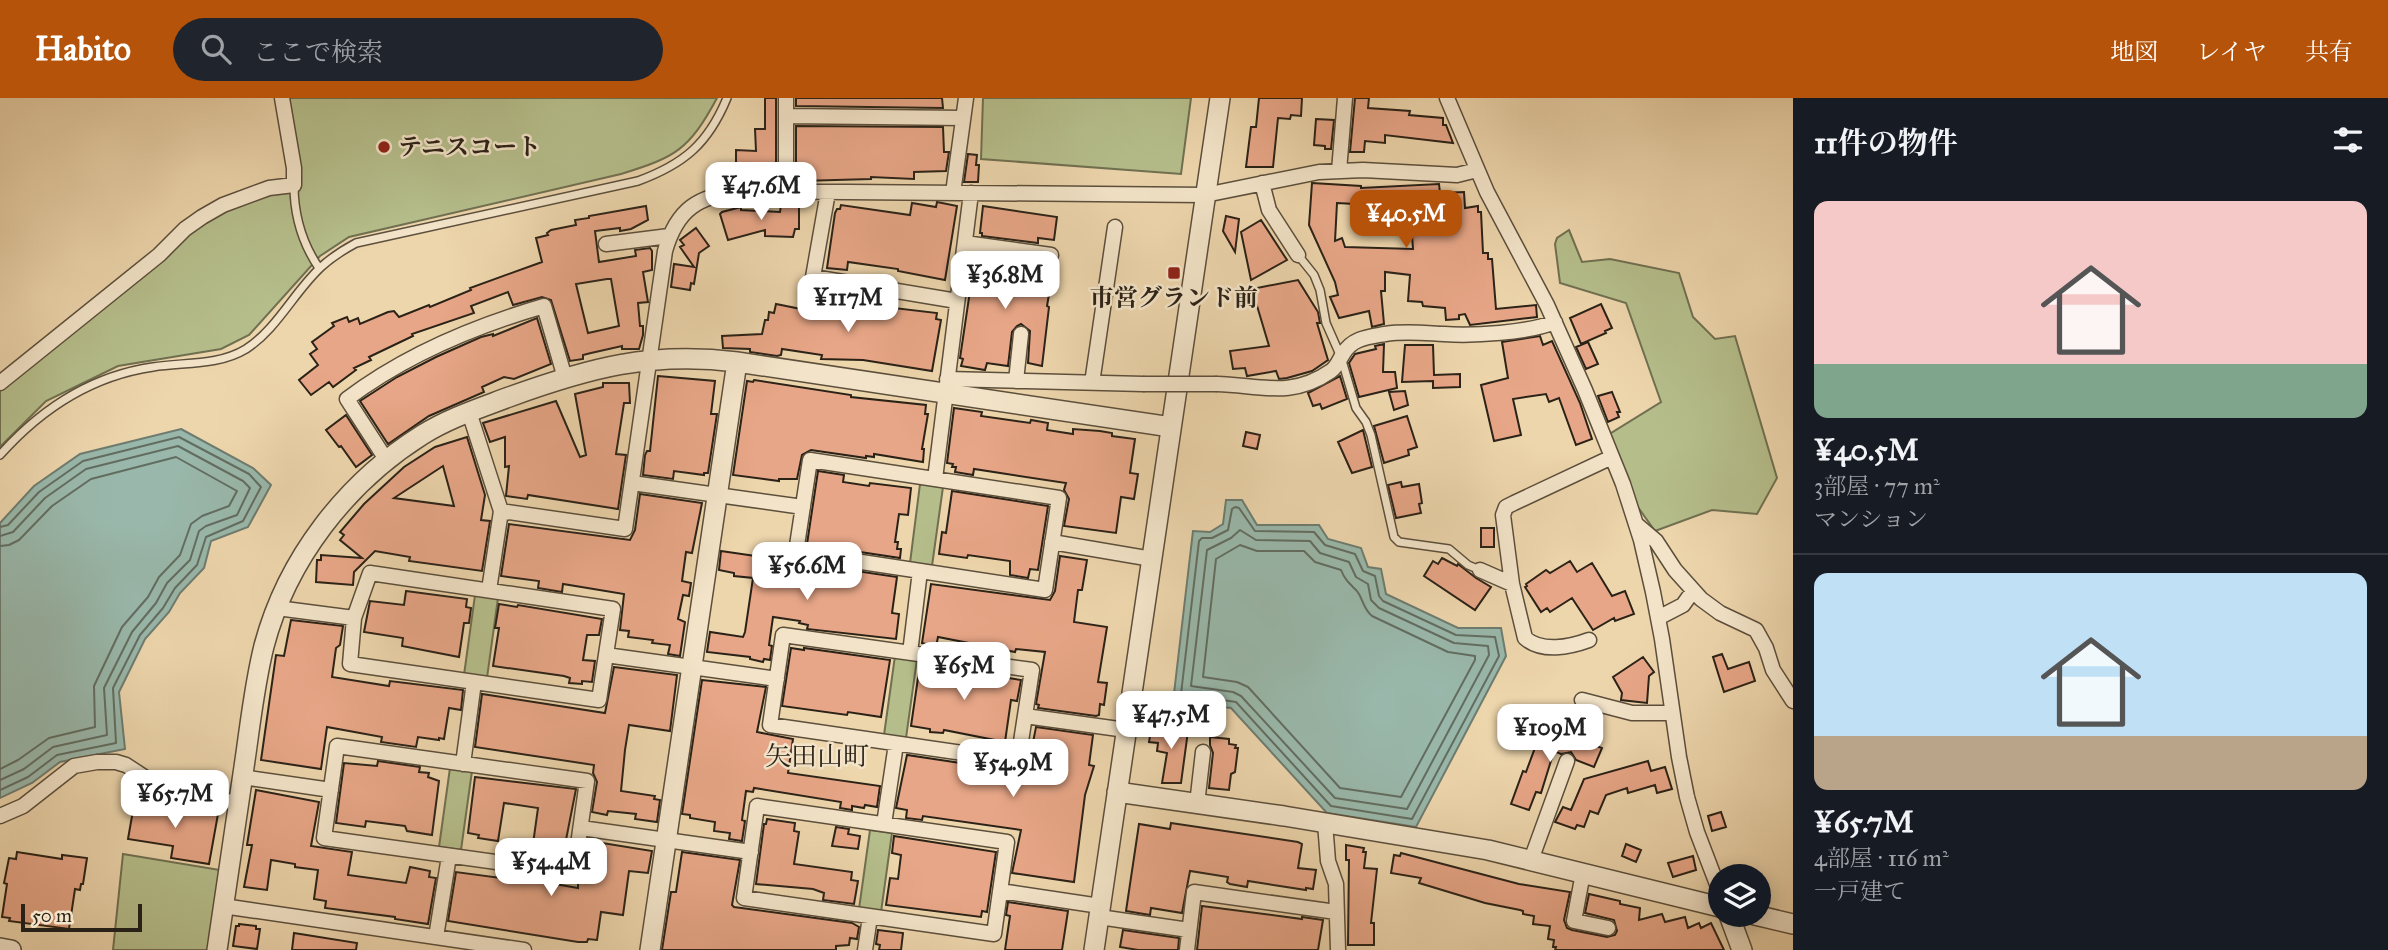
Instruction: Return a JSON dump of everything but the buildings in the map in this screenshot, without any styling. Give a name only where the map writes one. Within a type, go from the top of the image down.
[{"type":"street","points":[[0,383],[202,217],[223,205],[269,188],[294,185],[294,168],[282,98]]},
{"type":"street","points":[[786,98],[786,191]]},
{"type":"street","points":[[953,193],[966,98]]},
{"type":"street","points":[[1094,950],[1220,98]]},
{"type":"street","points":[[1339,171],[1345,98]]},
{"type":"street","points":[[1447,98],[1477,170],[1555,323],[1612,457],[1635,523],[1658,618],[1687,797],[1710,864]]},
{"type":"street","points":[[786,116],[964,118]]},
{"type":"street","points":[[501,511],[625,529],[665,251],[675,225],[695,204],[714,194],[786,191],[1205,195],[1319,172],[1457,175],[1477,170]]},
{"type":"street","points":[[1262,183],[1269,210],[1298,255]]},
{"type":"street","points":[[828,192],[813,277],[957,301]]},
{"type":"street","points":[[934,479],[971,193]]},
{"type":"street","points":[[1092,383],[1115,228]]},
{"type":"street","points":[[606,244],[669,236]]},
{"type":"street","points":[[965,243],[1051,255]]},
{"type":"street","points":[[387,461],[347,399],[369,383],[414,358],[495,322],[544,306],[565,378]]},
{"type":"street","points":[[946,386],[1016,381],[1217,384],[1273,390],[1307,383],[1333,370],[1350,344],[1359,339],[1410,332],[1472,334],[1541,328],[1555,323]]},
{"type":"street","points":[[1016,381],[1021,334]]},
{"type":"street","points":[[217,950],[258,670],[277,608],[290,576],[305,551],[348,496],[387,461],[422,435],[468,412],[604,366],[676,358],[737,362],[946,386],[1171,427]]},
{"type":"street","points":[[650,950],[737,362]]},
{"type":"street","points":[[468,412],[501,511],[489,590]]},
{"type":"street","points":[[1590,640],[1542,648],[1525,638],[1512,584],[1503,515],[1507,508],[1612,457]]},
{"type":"street","points":[[810,460],[934,479],[1059,498],[1045,590],[796,552],[810,460]]},
{"type":"street","points":[[632,483],[803,508]]},
{"type":"street","points":[[1635,523],[1657,541],[1675,570],[1711,607],[1756,630],[1766,648],[1773,670],[1793,701]]},
{"type":"street","points":[[1052,542],[1152,559]]},
{"type":"street","points":[[1480,570],[1512,584]]},
{"type":"street","points":[[910,653],[920,571]]},
{"type":"street","points":[[370,573],[489,590],[613,609],[599,700],[350,664],[354,618],[370,573]]},
{"type":"street","points":[[1658,618],[1683,605],[1693,591]]},
{"type":"street","points":[[277,608],[354,618]]},
{"type":"street","points":[[783,635],[910,653],[1032,670],[1018,761],[770,725],[783,635]]},
{"type":"street","points":[[606,655],[776,679]]},
{"type":"street","points":[[463,764],[474,682]]},
{"type":"street","points":[[1582,700],[1618,711],[1672,713]]},
{"type":"street","points":[[1025,716],[1126,730]]},
{"type":"street","points":[[884,824],[896,744]]},
{"type":"street","points":[[337,746],[463,764],[587,781],[574,873],[324,838],[337,746]]},
{"type":"street","points":[[1197,804],[1203,752]]},
{"type":"street","points":[[1531,860],[1567,761]]},
{"type":"street","points":[[0,816],[23,806],[74,766],[97,762],[126,765],[167,792],[239,803]]},
{"type":"street","points":[[242,777],[331,790]]},
{"type":"street","points":[[1117,792],[1478,848],[1708,904]]},
{"type":"street","points":[[757,806],[884,824],[1007,842],[994,934],[744,898],[757,806]]},
{"type":"street","points":[[1325,823],[1328,861],[1336,884],[1338,950]]},
{"type":"street","points":[[581,828],[751,852]]},
{"type":"street","points":[[436,937],[449,856]]},
{"type":"street","points":[[1583,873],[1574,920],[1608,928]]},
{"type":"street","points":[[1000,891],[1189,930]]},
{"type":"street","points":[[1187,950],[1195,892],[1336,912]]},
{"type":"street","points":[[223,906],[524,950]]},
{"type":"street","points":[[865,950],[870,916]]},
{"type":"street","points":[[1771,919],[1793,925]]},
{"type":"street","points":[[1733,927],[1742,950]]},
{"type":"street","points":[[0,948],[11,950]]},
{"type":"lane","points":[[0,456],[59,401],[92,384],[126,372],[225,358],[245,349],[272,325],[319,268],[356,243],[638,181],[678,163],[696,148],[717,120],[727,98]]},
{"type":"lane","points":[[294,185],[296,218],[319,268]]},
{"type":"lane","points":[[1298,255],[1314,275],[1320,290],[1326,323],[1341,357],[1356,408],[1371,435],[1394,537],[1399,542],[1449,549],[1468,565],[1480,570]]},
{"type":"green space","points":[[288,98],[717,98],[689,140],[679,149],[655,162],[621,174],[349,237],[320,256],[249,335],[221,349],[118,366],[46,401],[0,447],[0,388],[164,253],[223,209],[300,181]]},
{"type":"green space","points":[[983,98],[1191,98],[1181,174],[981,159]]},
{"type":"green space","points":[[1569,230],[1582,262],[1610,259],[1679,273],[1693,317],[1715,339],[1735,336],[1777,478],[1757,514],[1712,510],[1655,531],[1635,503],[1608,435],[1661,402],[1626,303],[1560,283],[1555,244],[1557,238]]},
{"type":"green space","points":[[920,484],[943,487],[932,566],[910,563]]},
{"type":"green space","points":[[475,595],[498,598],[487,678],[464,675]]},
{"type":"green space","points":[[895,656],[917,659],[906,738],[884,735]]},
{"type":"green space","points":[[450,768],[472,771],[461,850],[439,847]]},
{"type":"green space","points":[[870,830],[892,833],[881,912],[859,909]]},
{"type":"green space","points":[[123,854],[220,870],[208,950],[113,950]]},
{"type":"water","points":[[181,429],[253,468],[271,485],[248,527],[211,541],[204,568],[180,593],[169,612],[145,639],[119,692],[125,749],[60,762],[32,783],[0,798],[0,523],[34,486],[80,454]]},
{"type":"water","points":[[1226,500],[1242,500],[1257,525],[1319,525],[1328,539],[1361,548],[1368,567],[1381,569],[1386,594],[1458,628],[1501,628],[1506,656],[1416,827],[1327,813],[1231,708],[1173,702],[1193,531],[1210,532],[1223,524]]},
{"type":"place","name":"テニスコート","points":[[384,147]]},
{"type":"place","name":"市営グランド前","points":[[1174,273]]},
{"type":"district","name":"矢田山町","points":[[817,756]]}]
